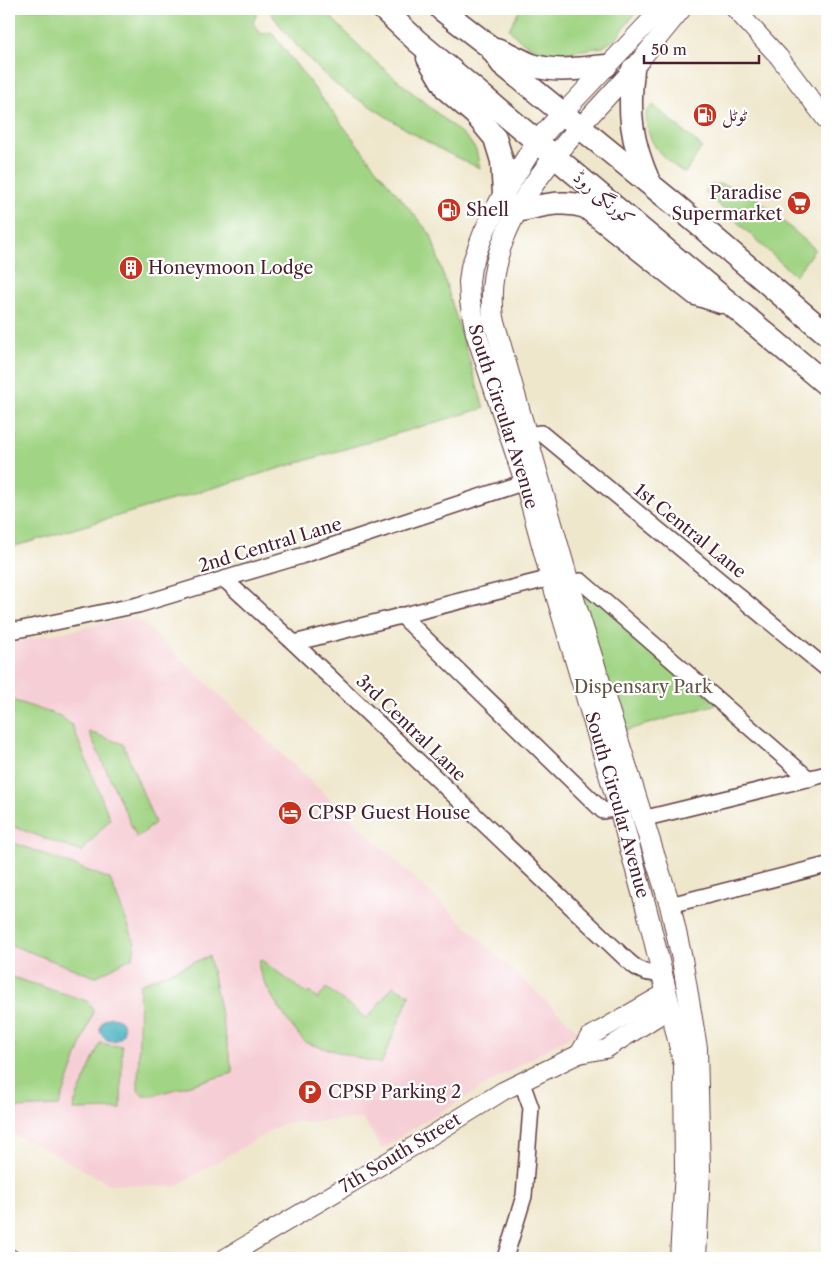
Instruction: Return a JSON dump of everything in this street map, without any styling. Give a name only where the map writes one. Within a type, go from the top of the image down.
[{"type":"main road","name":"کورنگی روڈ","points":[[383,9],[417,41],[827,385]]},
{"type":"main road","points":[[441,9],[490,47],[502,64],[649,183],[827,334]]},
{"type":"main road","points":[[417,41],[447,90],[475,114],[495,138],[501,156],[504,193]]},
{"type":"main road","points":[[490,47],[542,67],[561,70],[606,66]]},
{"type":"main road","points":[[633,69],[630,92],[632,129],[640,162],[649,183]]},
{"type":"main road","name":"South Circular Avenue","points":[[562,114],[537,141],[504,193],[480,242],[471,267],[469,282],[476,333],[532,481],[560,581],[667,991],[684,1065],[685,1171],[680,1258]]},
{"type":"main road","name":"South Circular Avenue","points":[[532,481],[526,435],[493,318],[491,286],[499,251],[517,211],[554,156],[580,127]]},
{"type":"main road","points":[[517,211],[560,202],[570,202],[586,207],[696,294],[734,306]]},
{"type":"main road","name":"South Circular Avenue","points":[[560,581],[642,818],[670,905],[682,960],[697,1048],[700,1171],[696,1258]]},
{"type":"street","points":[[562,114],[661,9]]},
{"type":"street","points":[[580,127],[633,69],[682,9]]},
{"type":"street","points":[[736,9],[779,57],[827,121]]},
{"type":"street","name":"1st Central Lane","points":[[526,435],[541,433],[827,668]]},
{"type":"street","name":"2nd Central Lane","points":[[9,628],[17,630],[138,605],[310,553],[532,481]]},
{"type":"street","name":"3rd Central Lane","points":[[224,579],[294,643],[627,960],[638,970],[653,975],[667,991]]},
{"type":"street","points":[[294,643],[401,615],[560,581],[581,580],[809,779]]},
{"type":"street","points":[[401,615],[603,811],[618,808]]},
{"type":"street","points":[[642,818],[827,774]]},
{"type":"street","points":[[670,905],[827,864]]},
{"type":"street","name":"7th South Street","points":[[225,1258],[503,1091],[579,1054],[606,1048],[667,991]]},
{"type":"street","points":[[505,1258],[524,1196],[531,1108],[522,1082]]},
{"type":"shaded area","points":[[136,617],[578,1031],[422,1123],[382,1149],[363,1119],[284,1123],[174,1187],[109,1184],[48,1150],[9,1132],[9,641],[16,642]]},
{"type":"green space","name":"Honeymoon Lodge","points":[[9,9],[254,9],[257,13],[253,23],[261,34],[271,32],[378,171],[431,235],[484,408],[9,548]]},
{"type":"green space","points":[[268,9],[323,9],[371,58],[468,139],[476,150],[480,168],[424,140],[334,83],[299,48]]},
{"type":"green space","points":[[520,9],[638,9],[616,39],[603,47],[555,54],[531,47],[519,40],[509,29]]},
{"type":"green space","points":[[653,105],[702,147],[685,173],[669,162],[652,141],[646,123],[646,112]]},
{"type":"green space","points":[[718,184],[747,190],[815,249],[795,276],[705,192],[710,185]]},
{"type":"green space","name":"Dispensary Park","points":[[581,583],[717,704],[617,733],[571,585]]},
{"type":"green space","points":[[9,699],[60,716],[72,725],[110,819],[82,852],[9,825]]},
{"type":"green space","points":[[89,732],[123,744],[155,823],[137,838]]},
{"type":"green space","points":[[9,841],[110,879],[135,943],[133,957],[95,977],[9,944]]},
{"type":"green space","points":[[209,956],[233,1073],[151,1096],[143,1096],[138,1090],[140,984]]},
{"type":"green space","points":[[260,959],[306,993],[308,991],[318,999],[326,988],[367,1019],[393,986],[410,995],[381,1064],[306,1043],[286,1019],[272,996],[261,975]]},
{"type":"green space","points":[[9,976],[87,1001],[91,1005],[93,1012],[59,1106],[13,1108],[9,1104],[9,1055],[15,1046],[9,1038]]},
{"type":"green space","points":[[100,1043],[122,1046],[121,1109],[74,1110],[75,1102]]},
{"type":"water","points":[[112,1017],[121,1020],[124,1029],[121,1038],[112,1041],[103,1038],[100,1029],[103,1020]]},
{"type":"place","name":"ٹوٹل","points":[[705,115]]},
{"type":"place","name":"Paradise Supermarket","points":[[799,203]]},
{"type":"place","name":"Shell","points":[[449,210]]},
{"type":"place","name":"Honeymoon Lodge","points":[[131,268]]},
{"type":"place","name":"CPSP Guest House","points":[[290,813]]},
{"type":"place","name":"CPSP Parking 2","points":[[310,1092]]}]
